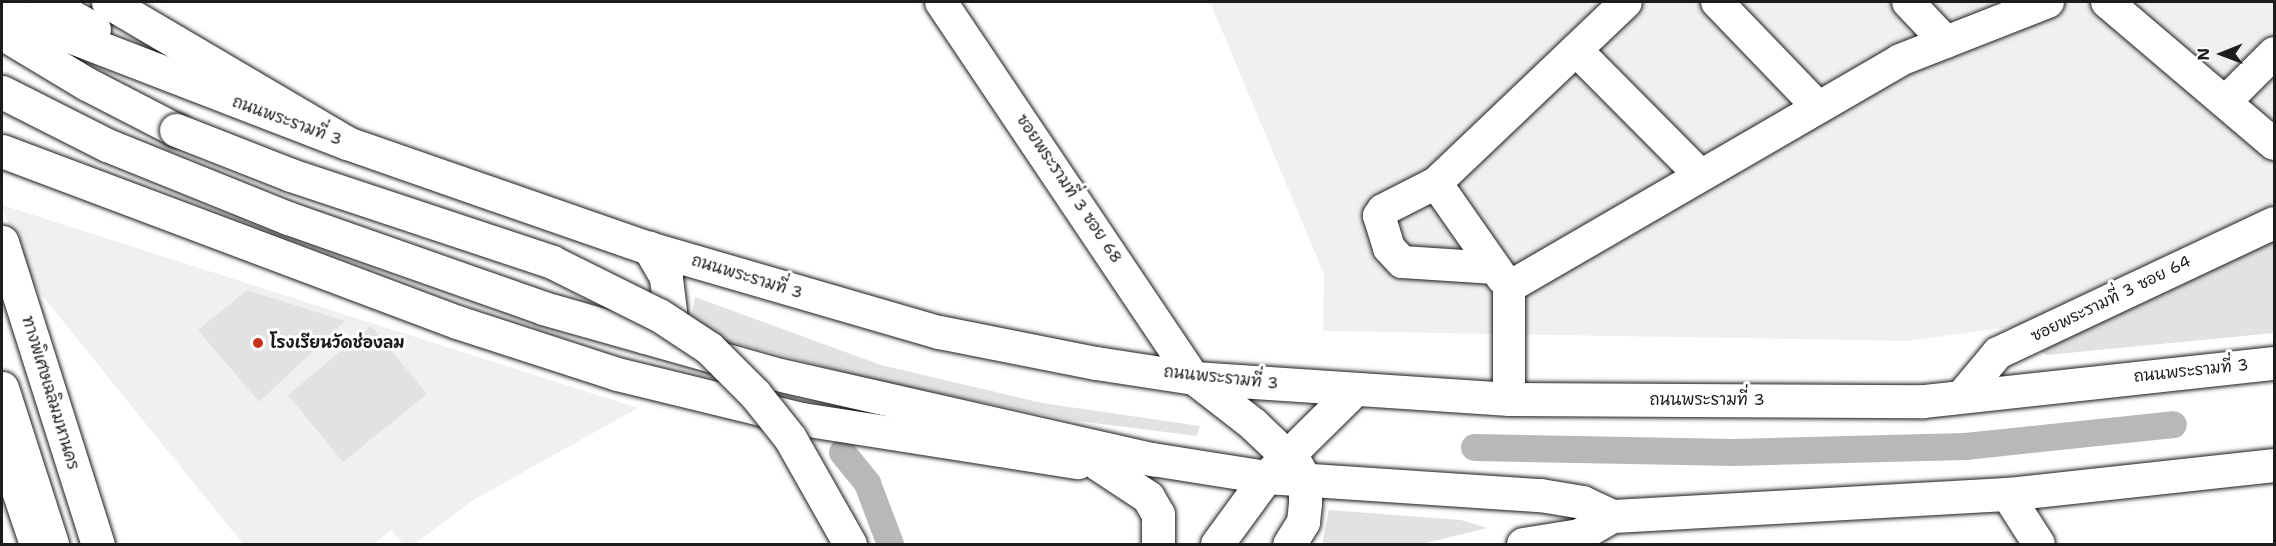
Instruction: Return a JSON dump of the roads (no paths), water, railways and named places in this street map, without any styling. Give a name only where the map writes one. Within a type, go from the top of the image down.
[{"type":"main road","points":[[7,2],[97,49]]},
{"type":"main road","name":"ถนนพระรามที่ 3","points":[[46,2],[208,91]]},
{"type":"main road","points":[[108,2],[347,143]]},
{"type":"main road","name":"ถนนพระรามที่ 3","points":[[2,10],[97,49],[347,143],[649,248],[950,335],[1017,350],[1194,378],[1509,399],[1923,401],[2274,363]]},
{"type":"main road","points":[[2,33],[87,84],[176,130],[291,175],[552,262],[659,315],[709,348],[755,394],[790,438],[850,544]]},
{"type":"main road","points":[[2,92],[107,145],[288,218],[439,272],[644,338],[890,401],[1152,459],[1539,495],[1582,502],[1612,516]]},
{"type":"main road","points":[[107,145],[283,256]]},
{"type":"main road","points":[[2,151],[457,322],[617,374],[812,421],[1098,464],[1152,459]]},
{"type":"main road","name":"ทางพิเศษเฉลิมมหานคร","points":[[2,242],[98,544]]},
{"type":"main road","points":[[644,338],[667,322],[670,311],[666,277],[649,248]]},
{"type":"main road","points":[[1194,378],[1286,471],[1303,522],[1289,544]]},
{"type":"main road","points":[[2,388],[52,544]]},
{"type":"main road","points":[[1217,544],[1286,471],[1354,390]]},
{"type":"main road","points":[[2,443],[36,544]]},
{"type":"main road","points":[[1098,464],[1148,497],[1158,514],[1158,544]]},
{"type":"main road","points":[[1523,544],[1579,534],[1612,516],[2007,494],[2274,465]]},
{"type":"street","name":"ซอยพระรามที่ 3 ซอย 68","points":[[941,2],[1194,378]]},
{"type":"street","points":[[1626,2],[1437,183],[1383,210],[1379,216],[1389,248],[1402,262],[1502,277],[1700,175],[1900,60],[2048,2]]},
{"type":"street","points":[[1717,2],[1818,107]]},
{"type":"street","points":[[1908,2],[1946,42]]},
{"type":"street","points":[[2119,5],[2274,144]]},
{"type":"street","points":[[1576,50],[1700,175]]},
{"type":"street","points":[[2225,102],[2274,53]]},
{"type":"street","points":[[1437,183],[1502,277],[1509,399]]},
{"type":"street","name":"ซอยพระรามที่ 3 ซอย 64","points":[[1962,396],[1998,353],[2274,223]]},
{"type":"street","points":[[2007,494],[2038,544]]},
{"type":"waterway","points":[[1474,447],[1734,452],[1965,446],[2173,424]]},
{"type":"waterway","points":[[842,452],[867,483],[890,544]]},
{"type":"place","name":"โรงเรียนวัดช่องลม","points":[[258,343]]}]
